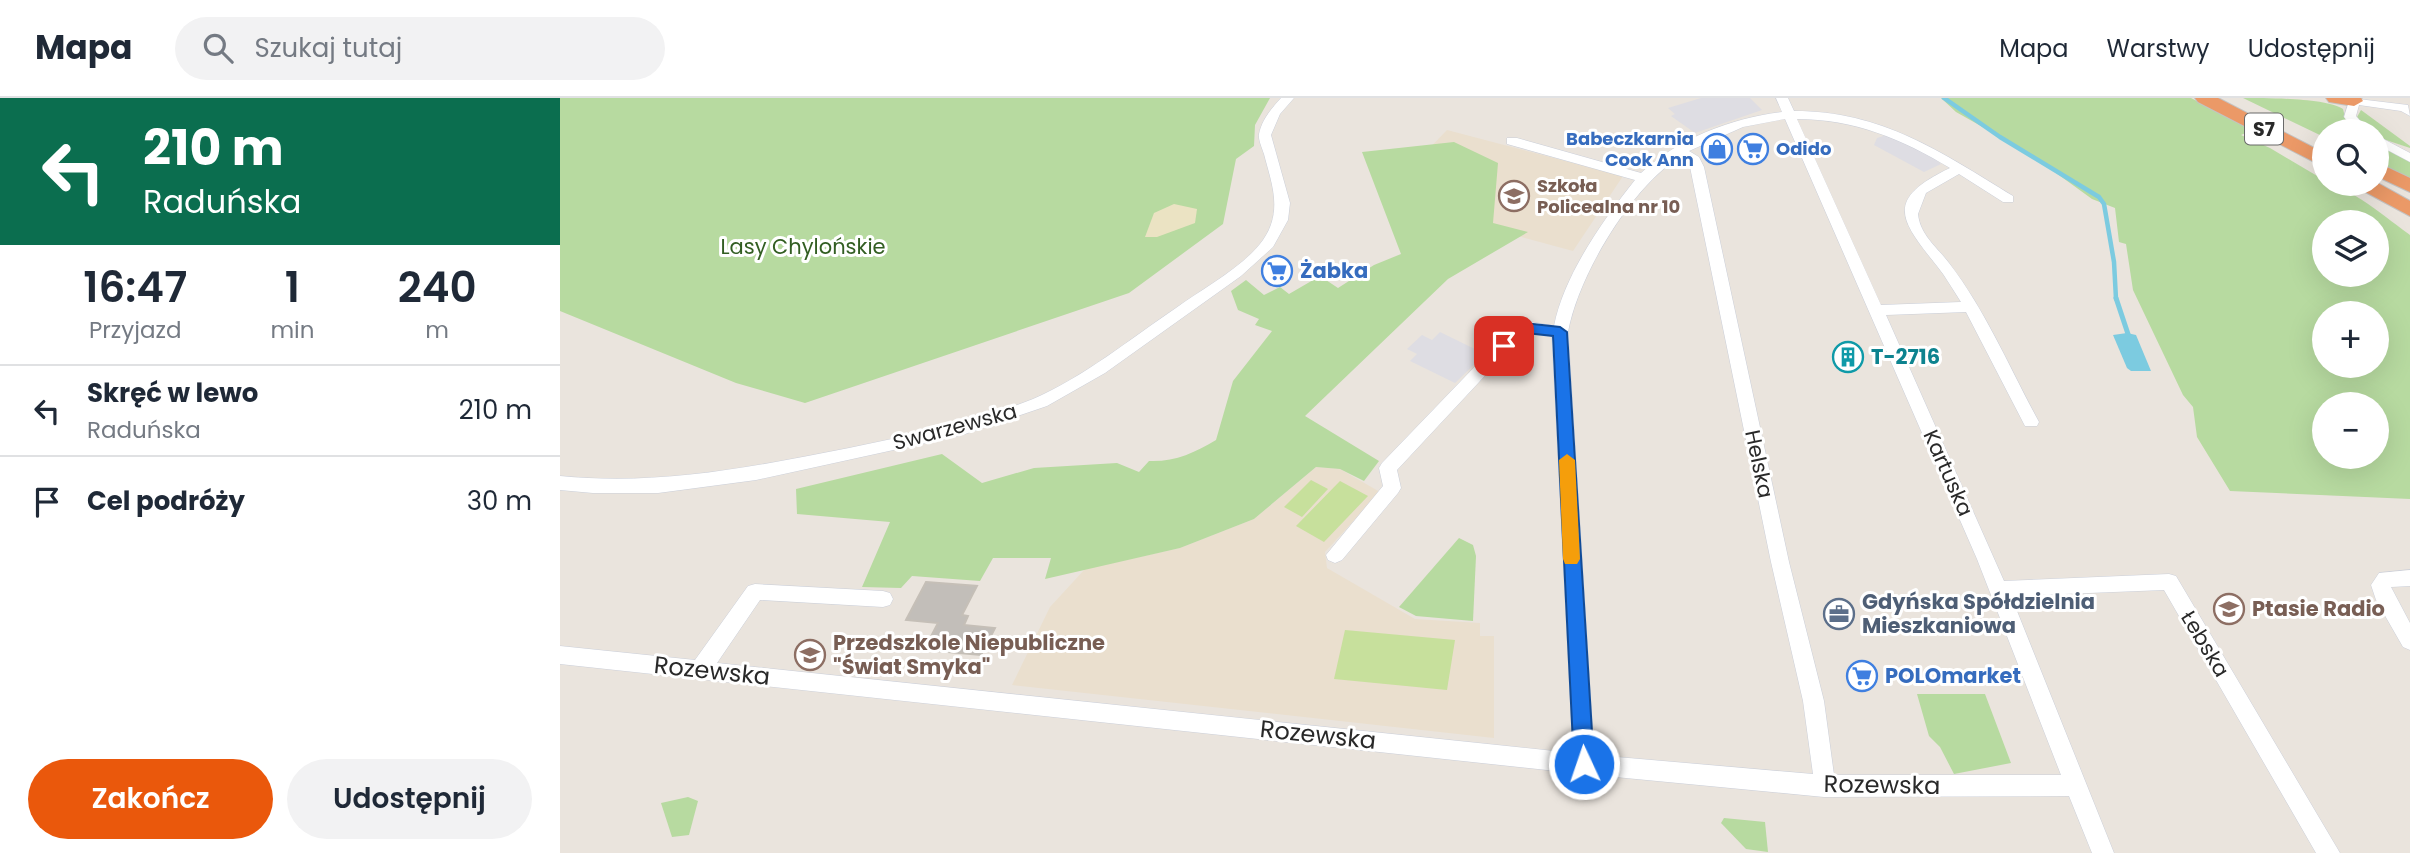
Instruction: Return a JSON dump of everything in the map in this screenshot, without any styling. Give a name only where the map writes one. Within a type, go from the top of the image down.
[{"type":"highway","name":"S7","points":[[2204,98],[2312,155]]},
{"type":"highway","name":"S7","points":[[2233,98],[2312,136]]},
{"type":"highway","points":[[2389,176],[2410,186]]},
{"type":"highway","points":[[2386,196],[2410,210]]},
{"type":"street","name":"Swarzewska","points":[[560,483],[585,487],[635,487],[745,476],[982,424],[1017,412],[1066,389],[1236,273],[1268,244],[1281,220],[1283,203],[1265,135],[1274,113],[1288,98]]},
{"type":"street","name":"Kartuska","points":[[1782,98],[1998,589],[2103,853]]},
{"type":"street","points":[[2352,119],[2345,99],[2407,110]]},
{"type":"street","points":[[1584,764],[1560,332],[1573,281],[1644,178],[1680,151],[1720,130],[1742,122],[1816,114],[1880,128],[1920,145],[2008,200]]},
{"type":"street","points":[[1512,141],[1644,178]]},
{"type":"street","points":[[2389,146],[2410,158]]},
{"type":"street","name":"Helska","points":[[1680,151],[1694,160],[1697,167],[1780,561],[1813,689],[1824,786]]},
{"type":"street","points":[[1959,169],[1926,186],[1919,193],[1911,211],[1911,218],[1969,307],[2031,422]]},
{"type":"street","points":[[1877,310],[1969,307]]},
{"type":"street","points":[[1335,555],[1392,488],[1388,468],[1517,332],[1531,327],[1560,332]]},
{"type":"street","points":[[2410,578],[2386,579],[2381,585],[2383,594],[2410,641]]},
{"type":"street","name":"Łebska","points":[[1998,589],[2169,583],[2329,853]]},
{"type":"street","points":[[699,670],[755,592],[883,599]]},
{"type":"street","name":"Rozewska","points":[[560,655],[1584,764],[1824,786],[2077,785]]},
{"type":"shaded area","points":[[1701,98],[1750,98],[1762,110],[1695,133],[1671,116],[1675,114],[1668,108]]},
{"type":"shaded area","points":[[1447,130],[1623,176],[1573,251],[1380,199]]},
{"type":"shaded area","points":[[1889,134],[1941,164],[1924,172],[1874,145],[1877,138]]},
{"type":"shaded area","points":[[1440,332],[1485,354],[1455,383],[1410,361],[1417,354],[1407,349],[1422,335],[1432,340]]},
{"type":"shaded area","points":[[1316,467],[1340,469],[1380,492],[1325,552],[1327,568],[1415,619],[1480,623],[1480,636],[1494,636],[1494,738],[1012,685],[1050,607],[1085,569],[1180,548],[1254,519]]},
{"type":"green space","name":"Lasy Chylońskie","points":[[560,98],[1270,98],[1255,125],[1254,146],[1236,159],[1223,224],[1129,293],[805,403],[736,383],[560,311]]},
{"type":"green space","points":[[1941,98],[2191,98],[2253,130],[2241,135],[2270,148],[2312,173],[2312,196],[2356,196],[2376,210],[2312,210],[2312,287],[2389,287],[2389,220],[2410,235],[2410,499],[2230,491],[2197,437],[2193,407],[2183,395],[2133,290],[2126,244],[2119,242],[2115,208],[2092,199],[2027,152],[1956,112]]},
{"type":"green space","points":[[2243,98],[2296,99],[2335,105],[2343,109],[2346,119],[2312,119],[2312,131]]},
{"type":"green space","points":[[2361,110],[2373,119],[2356,119]]},
{"type":"green space","points":[[2389,131],[2410,146],[2389,141]]},
{"type":"green space","points":[[1454,142],[1498,163],[1493,223],[1528,232],[1448,279],[1305,416],[1379,461],[1364,481],[1340,469],[1316,467],[1254,519],[1180,548],[1045,579],[1051,558],[993,558],[980,581],[912,576],[901,588],[862,587],[890,522],[797,514],[796,489],[942,454],[982,483],[1034,468],[1117,463],[1139,472],[1149,461],[1176,458],[1208,445],[1216,440],[1233,381],[1272,331],[1255,325],[1259,319],[1238,310],[1231,291],[1246,280],[1264,295],[1280,287],[1289,294],[1320,276],[1338,288],[1374,265],[1401,254],[1362,152]]},
{"type":"green space","points":[[2389,150],[2410,162],[2410,180],[2389,169]]},
{"type":"green space","points":[[1311,480],[1328,489],[1302,517],[1284,507]]},
{"type":"green space","points":[[1340,481],[1368,496],[1324,542],[1296,526]]},
{"type":"green space","points":[[1459,538],[1473,545],[1476,556],[1473,621],[1416,616],[1399,607]]},
{"type":"green space","points":[[1345,630],[1455,640],[1447,690],[1334,679]]},
{"type":"green space","points":[[1917,694],[1985,694],[2011,763],[1954,774],[1940,747],[1929,736]]},
{"type":"green space","points":[[688,797],[698,801],[689,835],[672,837],[661,803]]},
{"type":"green space","points":[[1724,818],[1765,822],[1768,852],[1746,849],[1721,823]]},
{"type":"sand","points":[[1174,204],[1197,209],[1195,223],[1157,237],[1145,237],[1154,213]]},
{"type":"water","points":[[2113,335],[2136,335],[2151,371],[2131,371],[2127,368]]},
{"type":"building","points":[[926,582],[977,586],[962,615],[968,616],[964,625],[995,628],[981,655],[924,650],[938,623],[906,620]]},
{"type":"waterway","points":[[1944,98],[2000,137],[2099,197],[2104,204],[2114,262],[2116,299]]},
{"type":"waterway","points":[[2116,298],[2129,337]]},
{"type":"slow traffic","points":[[1567,460],[1571,559]]},
{"type":"place","name":"Babeczkarnia Cook Ann","points":[[1717,149]]},
{"type":"place","name":"Odido","points":[[1753,149]]},
{"type":"place","name":"Szkoła Policealna nr 10","points":[[1514,196]]},
{"type":"place","name":"Żabka","points":[[1277,271]]},
{"type":"place","name":"T-2716","points":[[1848,357]]},
{"type":"place","name":"Ptasie Radio","points":[[2229,609]]},
{"type":"place","name":"Gdyńska Spółdzielnia Mieszkaniowa","points":[[1839,614]]},
{"type":"place","name":"Przedszkole Niepubliczne \"Świat Smyka\"","points":[[810,655]]},
{"type":"place","name":"POLOmarket","points":[[1862,676]]},
{"type":"route","points":[[1504,346],[1523,328],[1534,327],[1560,332],[1560,370],[1584,764]]}]
